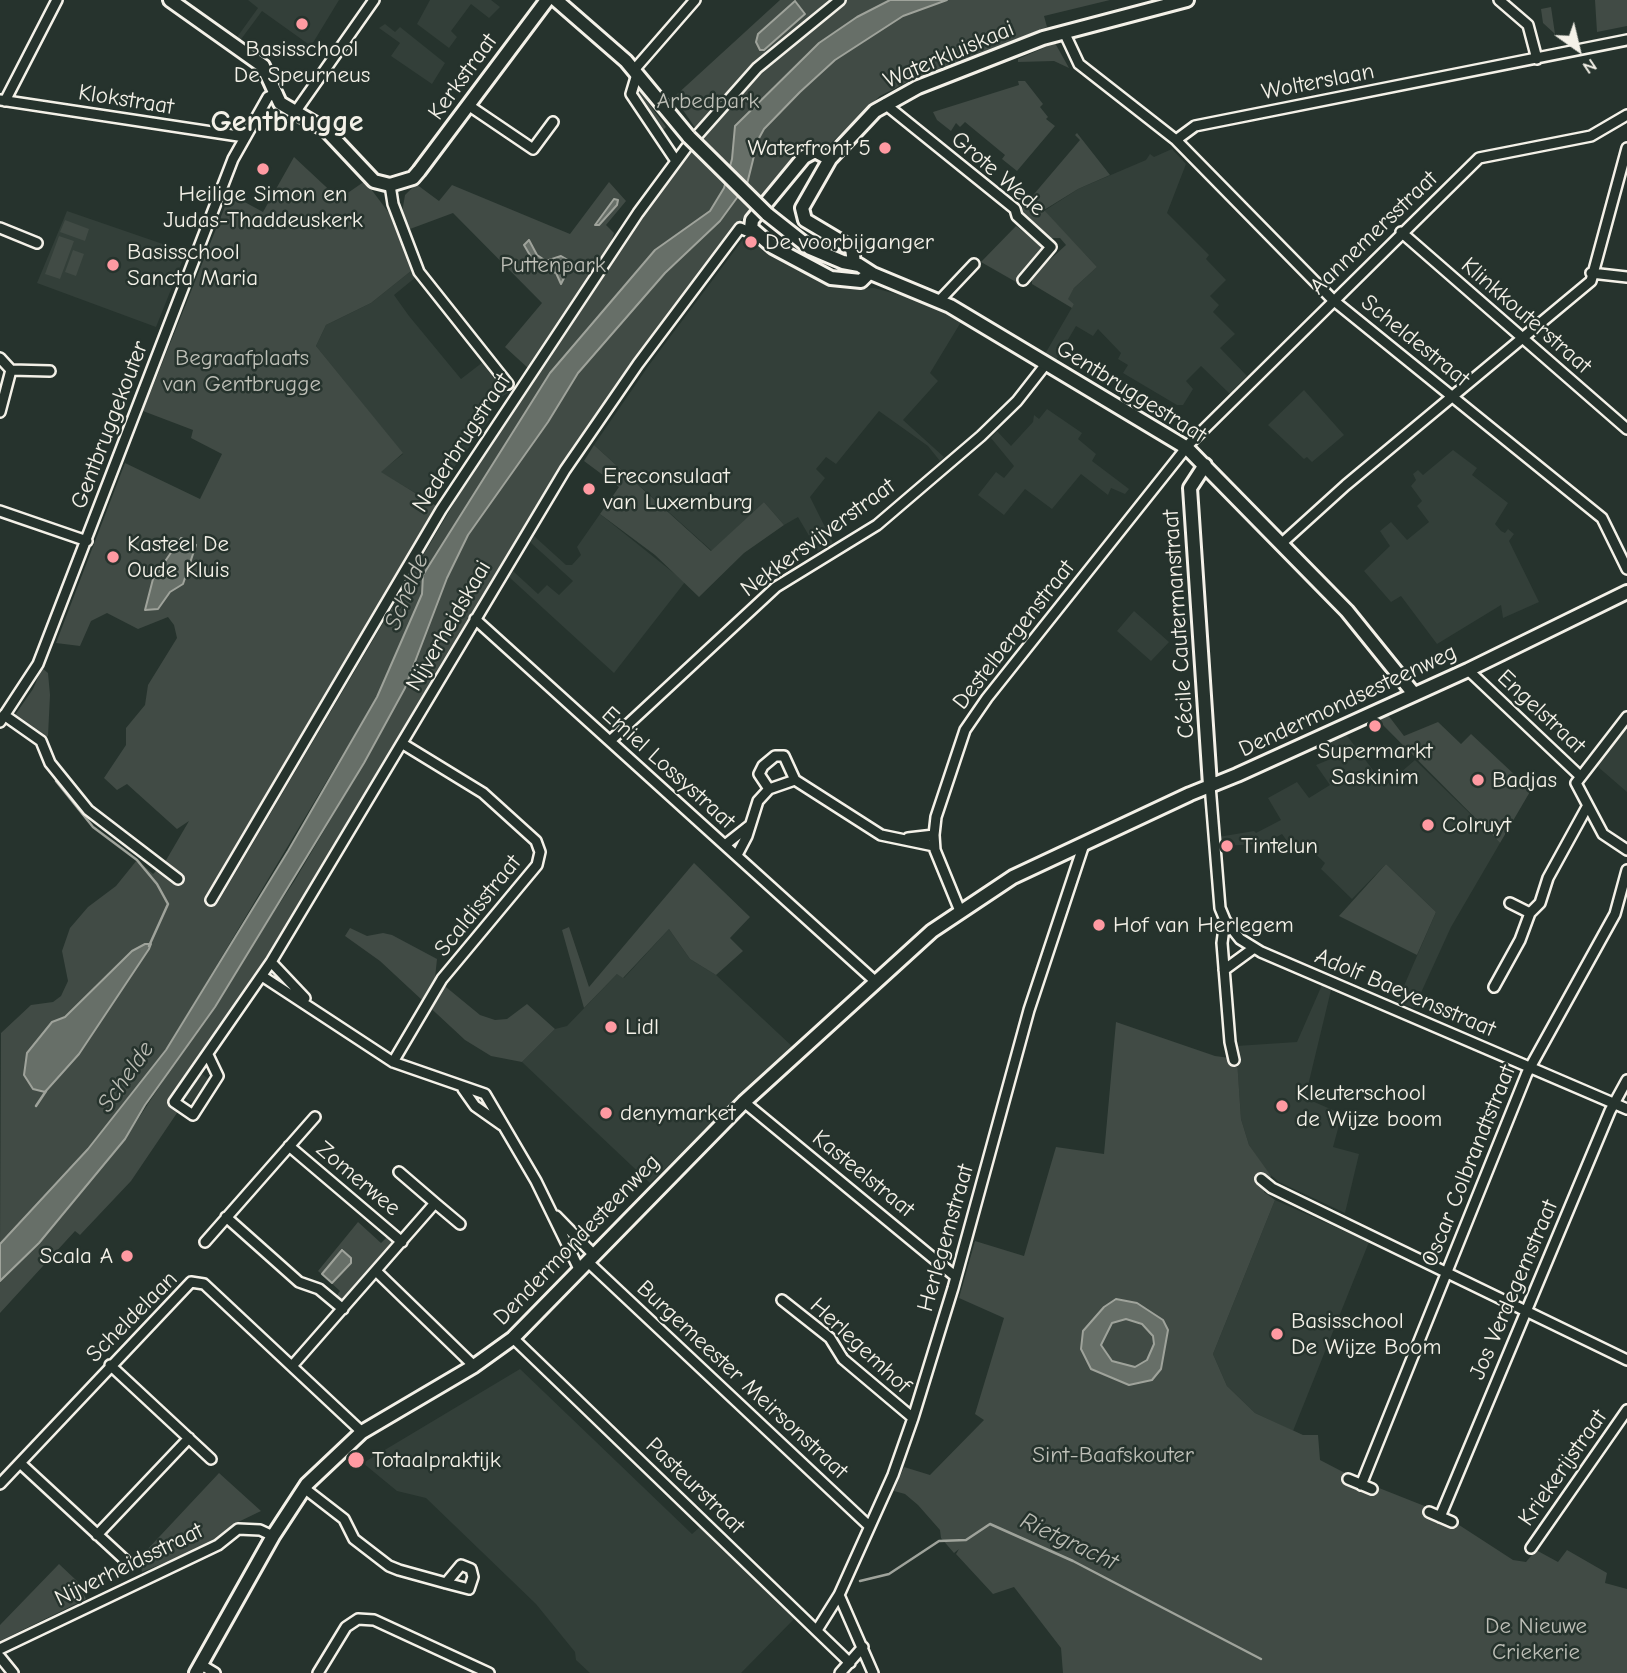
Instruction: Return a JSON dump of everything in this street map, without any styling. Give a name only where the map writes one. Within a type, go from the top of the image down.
[{"type":"street","points":[[2,100],[57,0]]},
{"type":"street","points":[[170,0],[263,66],[280,103],[319,125],[374,181],[390,186],[393,204],[419,272],[508,384]]},
{"type":"street","points":[[296,111],[374,0]]},
{"type":"street","name":"Kerkstraat","points":[[390,186],[413,178],[547,0]]},
{"type":"street","name":"Gentbruggestraat","points":[[556,0],[635,72],[687,143],[810,248],[843,262],[854,263],[939,301],[1187,448],[1348,611],[1414,694]]},
{"type":"street","points":[[676,161],[631,94],[635,72],[695,0]]},
{"type":"street","name":"Nederbrugstraat","points":[[211,900],[441,510],[614,247],[687,143],[757,68],[840,0]]},
{"type":"street","name":"Waterkluiskaai","points":[[854,263],[852,248],[810,223],[802,213],[803,204],[830,159],[861,122],[885,104],[931,82],[1064,32],[1187,0]]},
{"type":"street","points":[[1499,0],[1507,4],[1528,25],[1537,59]]},
{"type":"street","points":[[1064,32],[1079,64],[1176,140]]},
{"type":"street","name":"Wolterslaan","points":[[1176,140],[1195,126],[1627,40]]},
{"type":"street","name":"Gentbruggekouter","points":[[2,718],[38,664],[228,171],[268,97],[277,93]]},
{"type":"street","name":"Klokstraat","points":[[2,100],[245,137]]},
{"type":"street","name":"Grote Wede","points":[[885,104],[1015,209],[1017,216],[1051,247],[1023,280]]},
{"type":"street","points":[[468,105],[526,147],[533,149],[553,122]]},
{"type":"street","name":"Aannemersstraat","points":[[1187,448],[1401,232],[1479,158],[1591,136],[1625,119]]},
{"type":"street","name":"Scheldestraat","points":[[1176,140],[1333,300],[1602,518],[1627,569]]},
{"type":"street","points":[[1282,543],[1346,485],[1591,281],[1627,148]]},
{"type":"street","points":[[830,159],[815,151],[804,157],[752,220],[751,228],[801,263],[839,280],[861,281],[870,272]]},
{"type":"street","points":[[0,228],[37,243]]},
{"type":"street","name":"Nijverheidskaai","points":[[208,1055],[218,1076],[193,1115],[174,1102],[271,962],[565,470],[638,364],[740,228],[759,236]]},
{"type":"street","name":"Klinkkouterstraat","points":[[1401,232],[1627,429]]},
{"type":"street","points":[[839,280],[854,263]]},
{"type":"street","points":[[939,301],[974,264]]},
{"type":"street","points":[[1591,273],[1627,277]]},
{"type":"street","points":[[0,358],[11,370],[50,371]]},
{"type":"street","name":"Nekkersvijverstraat","points":[[610,741],[776,587],[877,525],[990,428],[1046,364]]},
{"type":"street","points":[[0,412],[11,370]]},
{"type":"street","name":"Destelbergenstraat","points":[[960,911],[934,846],[934,835],[936,817],[965,730],[986,698],[1187,448]]},
{"type":"street","name":"Cécile Cautermanstraat","points":[[1205,465],[1190,488],[1210,785]]},
{"type":"street","points":[[0,511],[86,541]]},
{"type":"street","name":"Dendermondsesteenweg","points":[[960,911],[1013,877],[1210,785],[1468,670],[1627,592]]},
{"type":"street","name":"Emiel Lossystraat","points":[[475,619],[876,982]]},
{"type":"street","name":"Engelstraat","points":[[1468,670],[1579,775],[1576,783],[1603,834],[1627,850]]},
{"type":"street","points":[[1579,775],[1627,716]]},
{"type":"street","points":[[2,718],[41,741],[50,763],[88,810],[178,879]]},
{"type":"street","name":"Scaldisstraat","points":[[393,1062],[442,979],[468,952],[489,921],[537,865],[540,852],[536,841],[483,793],[402,744]]},
{"type":"street","points":[[769,789],[759,774],[763,766],[775,756],[784,756],[795,780],[881,835],[934,846]]},
{"type":"street","points":[[737,855],[758,801],[769,789],[795,780]]},
{"type":"street","points":[[1210,785],[1220,908],[1225,920],[1222,943],[1234,1060]]},
{"type":"street","points":[[1494,987],[1520,940],[1530,913],[1544,897],[1548,877],[1587,807]]},
{"type":"street","points":[[725,845],[749,826]]},
{"type":"street","points":[[903,839],[934,835]]},
{"type":"street","name":"Herlegemstraat","points":[[817,1630],[839,1595],[868,1525],[893,1475],[913,1418],[956,1276],[1029,1010],[1084,844]]},
{"type":"street","name":"Oscar Colbrandtstraat","points":[[1361,1485],[1530,1066],[1615,914],[1627,870]]},
{"type":"street","points":[[1510,903],[1530,913]]},
{"type":"street","name":"Dendermondesteenweg","points":[[198,1669],[273,1536],[304,1488],[362,1432],[474,1366],[513,1338],[744,1102],[876,982],[960,911]]},
{"type":"street","name":"Adolf Baeyensstraat","points":[[1225,920],[1240,939],[1254,948],[1627,1109]]},
{"type":"street","points":[[1224,970],[1254,948]]},
{"type":"street","points":[[271,962],[311,1005]]},
{"type":"street","points":[[262,976],[311,1005],[393,1062],[463,1089],[485,1094],[550,1210],[588,1263]]},
{"type":"street","name":"Jos Verdegemstraat","points":[[1440,1517],[1614,1102],[1627,1080]]},
{"type":"street","points":[[463,1089],[475,1106],[504,1127]]},
{"type":"street","name":"Kasteelstraat","points":[[744,1102],[956,1276]]},
{"type":"street","name":"Zomerwee","points":[[205,1242],[314,1117]]},
{"type":"street","name":"Zomerwee","points":[[289,1146],[402,1242]]},
{"type":"street","points":[[399,1172],[460,1224]]},
{"type":"street","points":[[1261,1178],[1272,1188],[1627,1360]]},
{"type":"street","points":[[292,1366],[435,1203]]},
{"type":"street","name":"Burgemeester Meirsonstraat","points":[[550,1210],[588,1263],[868,1525]]},
{"type":"street","points":[[226,1217],[299,1282],[319,1289],[343,1309]]},
{"type":"street","points":[[376,1271],[474,1366]]},
{"type":"street","name":"Scheldelaan","points":[[0,1484],[186,1284],[195,1281],[204,1284],[362,1432]]},
{"type":"street","name":"Herlegemhof","points":[[782,1300],[830,1338],[843,1359],[913,1418]]},
{"type":"street","name":"Pasteurstraat","points":[[513,1338],[850,1663]]},
{"type":"street","points":[[110,1365],[211,1458]]},
{"type":"street","name":"Kriekerijstraat","points":[[1531,1548],[1627,1410]]},
{"type":"street","points":[[97,1535],[189,1438]]},
{"type":"street","points":[[20,1463],[125,1560]]},
{"type":"street","points":[[1348,1479],[1371,1489]]},
{"type":"street","points":[[304,1488],[344,1519],[354,1539],[389,1566],[446,1583]]},
{"type":"street","points":[[1429,1512],[1452,1522]]},
{"type":"street","name":"Nijverheidsstraat","points":[[0,1649],[218,1545],[238,1529],[260,1530],[273,1536]]},
{"type":"street","points":[[839,1595],[873,1673]]},
{"type":"street","points":[[318,1673],[346,1627],[358,1619],[373,1620],[489,1673]]},
{"type":"street","points":[[840,1673],[863,1647]]},
{"type":"street","points":[[0,1657],[13,1673]]},
{"type":"street","points":[[198,1669],[215,1673]]},
{"type":"shaded area","name":"Basisschool De Speurneus","points":[[248,0],[339,0],[311,46],[262,11],[239,42],[235,40],[258,8]]},
{"type":"shaded area","points":[[430,0],[491,0],[500,7],[489,18],[471,4],[451,31],[457,37],[449,48],[417,24]]},
{"type":"shaded area","name":"Schelde","points":[[890,0],[947,0],[903,16],[835,60],[800,92],[764,129],[758,140],[747,184],[720,221],[665,273],[578,373],[548,422],[468,535],[447,578],[405,688],[364,763],[215,1007],[145,1105],[125,1139],[39,1243],[0,1281],[0,1244],[88,1149],[166,1050],[288,851],[377,697],[422,594],[423,575],[550,373],[655,250],[710,211],[724,188],[732,159],[735,126],[819,43],[857,17]]},
{"type":"shaded area","points":[[795,1],[805,14],[764,50],[760,50],[756,42],[758,34]]},
{"type":"shaded area","points":[[385,24],[395,32],[400,27],[445,63],[432,84],[391,56],[400,43],[379,28]]},
{"type":"shaded area","points":[[1172,149],[1186,164],[1167,213],[1209,255],[1206,259],[1226,280],[1210,296],[1219,305],[1213,312],[1235,334],[1220,348],[1247,376],[1230,394],[1201,366],[1186,381],[1193,389],[1183,405],[1177,405],[1123,373],[1128,365],[1118,359],[1121,353],[1098,329],[1093,336],[1076,326],[1056,360],[1045,354],[1074,304],[1067,299],[1074,288],[1097,267],[1044,211],[1078,189],[1146,160],[1150,154],[1154,157]]},
{"type":"shaded area","points":[[614,199],[618,200],[617,205],[599,225],[595,225]]},
{"type":"shaded area","name":"Basisschool Sancta Maria","points":[[67,211],[186,252],[156,327],[37,283]]},
{"type":"shaded area","points":[[744,238],[822,282],[851,289],[874,288],[927,302],[961,322],[930,373],[938,381],[903,420],[944,457],[940,461],[928,446],[879,411],[836,464],[826,457],[816,469],[825,478],[810,497],[833,543],[818,551],[798,517],[784,525],[764,502],[712,551],[594,445],[649,365]]},
{"type":"shaded area","points":[[529,240],[537,255],[546,261],[561,256],[568,260],[570,266],[561,284],[556,273],[540,268],[534,262],[524,245]]},
{"type":"shaded area","points":[[411,271],[416,277],[394,295],[409,316],[461,379],[483,362],[508,393],[483,408],[490,419],[429,501],[380,472],[403,454],[316,346],[326,325],[371,303]]},
{"type":"shaded area","points":[[1304,390],[1344,435],[1312,462],[1307,457],[1304,459],[1268,425]]},
{"type":"shaded area","points":[[1047,409],[1082,433],[1078,439],[1096,454],[1092,461],[1129,489],[1125,494],[1111,488],[1108,495],[1081,474],[1052,509],[1025,489],[1004,515],[978,495],[996,472],[1004,478],[1014,466],[991,438],[997,431],[1011,446],[1033,422],[1034,415],[1039,419]]},
{"type":"shaded area","points":[[1453,450],[1477,468],[1472,475],[1508,503],[1495,524],[1501,531],[1505,533],[1508,529],[1514,534],[1509,541],[1539,602],[1503,618],[1501,605],[1437,644],[1401,596],[1391,602],[1364,571],[1390,546],[1380,531],[1391,522],[1407,540],[1429,522],[1417,506],[1422,501],[1411,486],[1416,480],[1413,474],[1418,470],[1423,475]]},
{"type":"shaded area","points":[[600,514],[685,582],[614,673],[509,577],[513,571],[538,594],[547,585],[559,595],[573,581],[530,542],[534,536],[566,565],[572,565],[581,555],[577,547]]},
{"type":"shaded area","points":[[181,538],[196,545],[183,584],[170,592],[158,609],[145,610],[153,579]]},
{"type":"shaded area","points":[[1134,611],[1169,642],[1151,661],[1117,631]]},
{"type":"shaded area","points":[[1627,729],[1627,792],[1597,766]]},
{"type":"shaded area","points":[[1345,733],[1385,786],[1415,760],[1500,843],[1451,927],[1414,1008],[1397,1002],[1436,912],[1386,864],[1352,899],[1321,869],[1325,863],[1309,848],[1302,853],[1297,845],[1292,848],[1282,834],[1264,844],[1219,846],[1218,837],[1254,831],[1256,833],[1281,820],[1268,798],[1297,782],[1309,798],[1330,785],[1316,765],[1333,758],[1324,743]]},
{"type":"shaded area","points":[[669,929],[690,959],[716,975],[795,1049],[650,1183],[522,1062],[555,1029],[567,1026],[618,973],[624,978]]},
{"type":"shaded area","points":[[151,944],[149,949],[79,1054],[45,1092],[33,1089],[24,1075],[27,1053],[52,1022],[65,1017],[132,951]]},
{"type":"shaded area","name":"Kleuterschool de Wijze boom","points":[[1322,985],[1331,990],[1305,1098],[1342,1114],[1333,1147],[1359,1154],[1345,1213],[1279,1182],[1266,1171],[1249,1145],[1241,1119],[1236,1046],[1297,1042]]},
{"type":"shaded area","points":[[201,1073],[211,1081],[195,1104],[185,1098]]},
{"type":"shaded area","name":"Basisschool De Wijze Boom","points":[[1275,1200],[1369,1242],[1293,1431],[1255,1413],[1227,1386],[1213,1354]]},
{"type":"shaded area","points":[[342,1250],[351,1258],[351,1263],[332,1283],[322,1274]]},
{"type":"shaded area","points":[[1116,1299],[1137,1303],[1163,1320],[1168,1330],[1161,1369],[1152,1380],[1129,1385],[1091,1369],[1081,1349],[1083,1331],[1104,1307]],"holes":[[[1126,1319],[1142,1324],[1153,1336],[1154,1344],[1147,1360],[1135,1367],[1112,1361],[1101,1345],[1112,1323]]]},
{"type":"shaded area","points":[[520,1369],[692,1534],[700,1527],[795,1618],[741,1673],[590,1673],[576,1660],[575,1652],[536,1604],[426,1498],[397,1491],[363,1463]]},
{"type":"green space","points":[[780,0],[890,0],[857,17],[819,43],[735,126],[732,159],[724,188],[710,211],[655,250],[550,373],[423,575],[422,594],[377,697],[166,1050],[88,1149],[0,1244],[1,1033],[31,1005],[53,1002],[61,996],[68,981],[62,951],[70,928],[88,907],[116,886],[137,860],[153,874],[165,862],[189,821],[177,829],[127,784],[117,790],[104,778],[126,745],[126,728],[145,705],[148,685],[177,638],[174,625],[168,617],[138,629],[107,613],[91,621],[80,646],[56,643],[125,463],[200,499],[222,454],[191,438],[193,430],[143,411],[230,194],[263,212],[294,157],[339,199],[365,181],[389,213],[411,271],[371,303],[326,325],[316,346],[403,453],[381,472],[438,507],[213,891],[217,904],[460,493],[651,204],[691,152],[709,148],[674,97]]},
{"type":"green space","points":[[947,0],[1110,0],[1044,16],[1047,27],[915,78],[880,96],[829,145],[808,143],[744,217],[634,361],[561,467],[318,875],[205,1053],[171,1099],[177,1113],[131,1181],[80,1235],[75,1231],[0,1313],[0,1281],[39,1243],[125,1139],[295,880],[364,763],[419,651],[447,578],[468,535],[548,422],[578,373],[665,273],[720,221],[754,160],[758,140],[764,129],[800,92],[835,60],[903,16]]},
{"type":"green space","points":[[1595,0],[1627,0],[1627,26],[1597,32]]},
{"type":"green space","points":[[1551,7],[1555,34],[1543,23],[1541,9]]},
{"type":"green space","points":[[1055,43],[1069,68],[1054,61],[1018,62],[1018,59]]},
{"type":"green space","points":[[1018,81],[1025,81],[1043,104],[1040,107],[1048,117],[1046,119],[1055,126],[1017,171],[1002,159],[1005,155],[965,122],[960,127],[956,123],[951,131],[937,120],[933,112],[1019,85]]},
{"type":"green space","points":[[638,89],[666,127],[662,131],[640,99]]},
{"type":"green space","points":[[1077,133],[1110,175],[1078,189],[1044,210],[1097,267],[1074,288],[1068,299],[1074,304],[1072,308],[1032,284],[1032,276],[1066,245],[1060,238],[1051,238],[1022,213],[1023,207],[1080,140],[1075,135]]},
{"type":"green space","name":"Puttenpark","points":[[609,182],[626,201],[606,225],[614,233],[610,245],[528,368],[505,347],[542,303],[453,213],[410,229],[402,213],[405,195],[416,184],[439,201],[452,185],[570,234]]},
{"type":"green space","points":[[65,220],[89,229],[85,241],[60,232]]},
{"type":"green space","points":[[1016,226],[1041,246],[1042,251],[1016,282],[981,262]]},
{"type":"green space","points":[[59,236],[74,241],[60,279],[45,274]]},
{"type":"green space","points":[[73,250],[84,254],[76,276],[65,272]]},
{"type":"green space","points":[[594,445],[711,551],[764,502],[784,525],[744,553],[699,597],[655,555],[600,514],[619,487],[584,461]]},
{"type":"green space","points":[[42,668],[48,673],[50,695],[48,736],[42,738],[15,715],[33,689]]},
{"type":"green space","name":"Badjas","points":[[1388,715],[1404,736],[1438,722],[1461,744],[1471,734],[1531,790],[1500,843],[1377,719]]},
{"type":"green space","points":[[694,863],[750,917],[730,938],[743,951],[716,975],[690,959],[669,929],[623,978],[617,974],[584,1008],[562,930],[569,927],[589,987]]},
{"type":"green space","points":[[1386,864],[1436,912],[1417,955],[1339,916]]},
{"type":"green space","points":[[350,928],[367,936],[383,933],[392,935],[437,959],[435,978],[480,1015],[495,1020],[507,1019],[527,1004],[555,1029],[522,1062],[491,1056],[465,1040],[380,961],[345,936]]},
{"type":"green space","name":"Sint-Baafskouter","points":[[1116,1022],[1215,1056],[1237,1059],[1241,1119],[1249,1145],[1271,1176],[1264,1192],[1275,1200],[1213,1354],[1227,1386],[1255,1413],[1303,1435],[1318,1435],[1320,1460],[1345,1473],[1342,1481],[1376,1495],[1379,1488],[1427,1507],[1424,1515],[1454,1527],[1456,1523],[1513,1560],[1526,1562],[1536,1550],[1558,1562],[1567,1550],[1607,1573],[1605,1583],[1627,1589],[1627,1673],[1063,1673],[1061,1648],[1014,1587],[993,1594],[956,1554],[959,1549],[954,1553],[941,1538],[940,1530],[918,1505],[905,1494],[894,1491],[904,1467],[930,1475],[984,1420],[975,1414],[1004,1318],[959,1298],[975,1241],[1024,1256],[1056,1147],[1104,1154]]},
{"type":"green space","points":[[358,1222],[381,1243],[387,1237],[391,1242],[390,1250],[345,1300],[339,1302],[335,1298],[340,1291],[318,1271]]},
{"type":"green space","points":[[219,1473],[261,1511],[232,1525],[210,1544],[142,1572],[140,1562],[145,1552]]},
{"type":"green space","points":[[59,1564],[77,1581],[86,1599],[0,1641],[0,1625]]},
{"type":"waterway","points":[[56,781],[93,827],[137,860],[157,884],[168,904],[149,946]]},
{"type":"waterway","points":[[36,1106],[46,1091]]},
{"type":"waterway","name":"Rietgracht","points":[[860,1581],[889,1574],[939,1541],[966,1540],[990,1524],[1073,1561],[1261,1659]]},
{"type":"place","name":"Basisschool De Speurneus","points":[[302,24]]},
{"type":"place","name":"Waterfront 5","points":[[885,148]]},
{"type":"place","name":"Heilige Simon en Judas-Thaddeuskerk","points":[[263,169]]},
{"type":"place","name":"De voorbijganger","points":[[751,242]]},
{"type":"place","name":"Basisschool Sancta Maria","points":[[113,265]]},
{"type":"place","name":"Ereconsulaat van Luxemburg","points":[[589,489]]},
{"type":"place","name":"Kasteel De Oude Kluis","points":[[113,557]]},
{"type":"place","name":"Supermarkt Saskinim","points":[[1375,726]]},
{"type":"place","name":"Badjas","points":[[1478,780]]},
{"type":"place","name":"Colruyt","points":[[1428,825]]},
{"type":"place","name":"Tintelun","points":[[1227,846]]},
{"type":"place","name":"Hof van Herlegem","points":[[1099,925]]},
{"type":"place","name":"Lidl","points":[[611,1027]]},
{"type":"place","name":"Kleuterschool de Wijze boom","points":[[1282,1106]]},
{"type":"place","name":"denymarket","points":[[606,1113]]},
{"type":"place","name":"Scala A","points":[[127,1256]]},
{"type":"place","name":"Basisschool De Wijze Boom","points":[[1277,1334]]},
{"type":"place","name":"Totaalpraktijk","points":[[356,1460]]},
{"type":"district","name":"Gentbrugge","points":[[287,123]]},
{"type":"park label","name":"Arbedpark","points":[[708,101]]},
{"type":"park label","name":"Begraafplaats van Gentbrugge","points":[[242,371]]},
{"type":"park label","name":"De Nieuwe Criekerie","points":[[1536,1639]]}]
